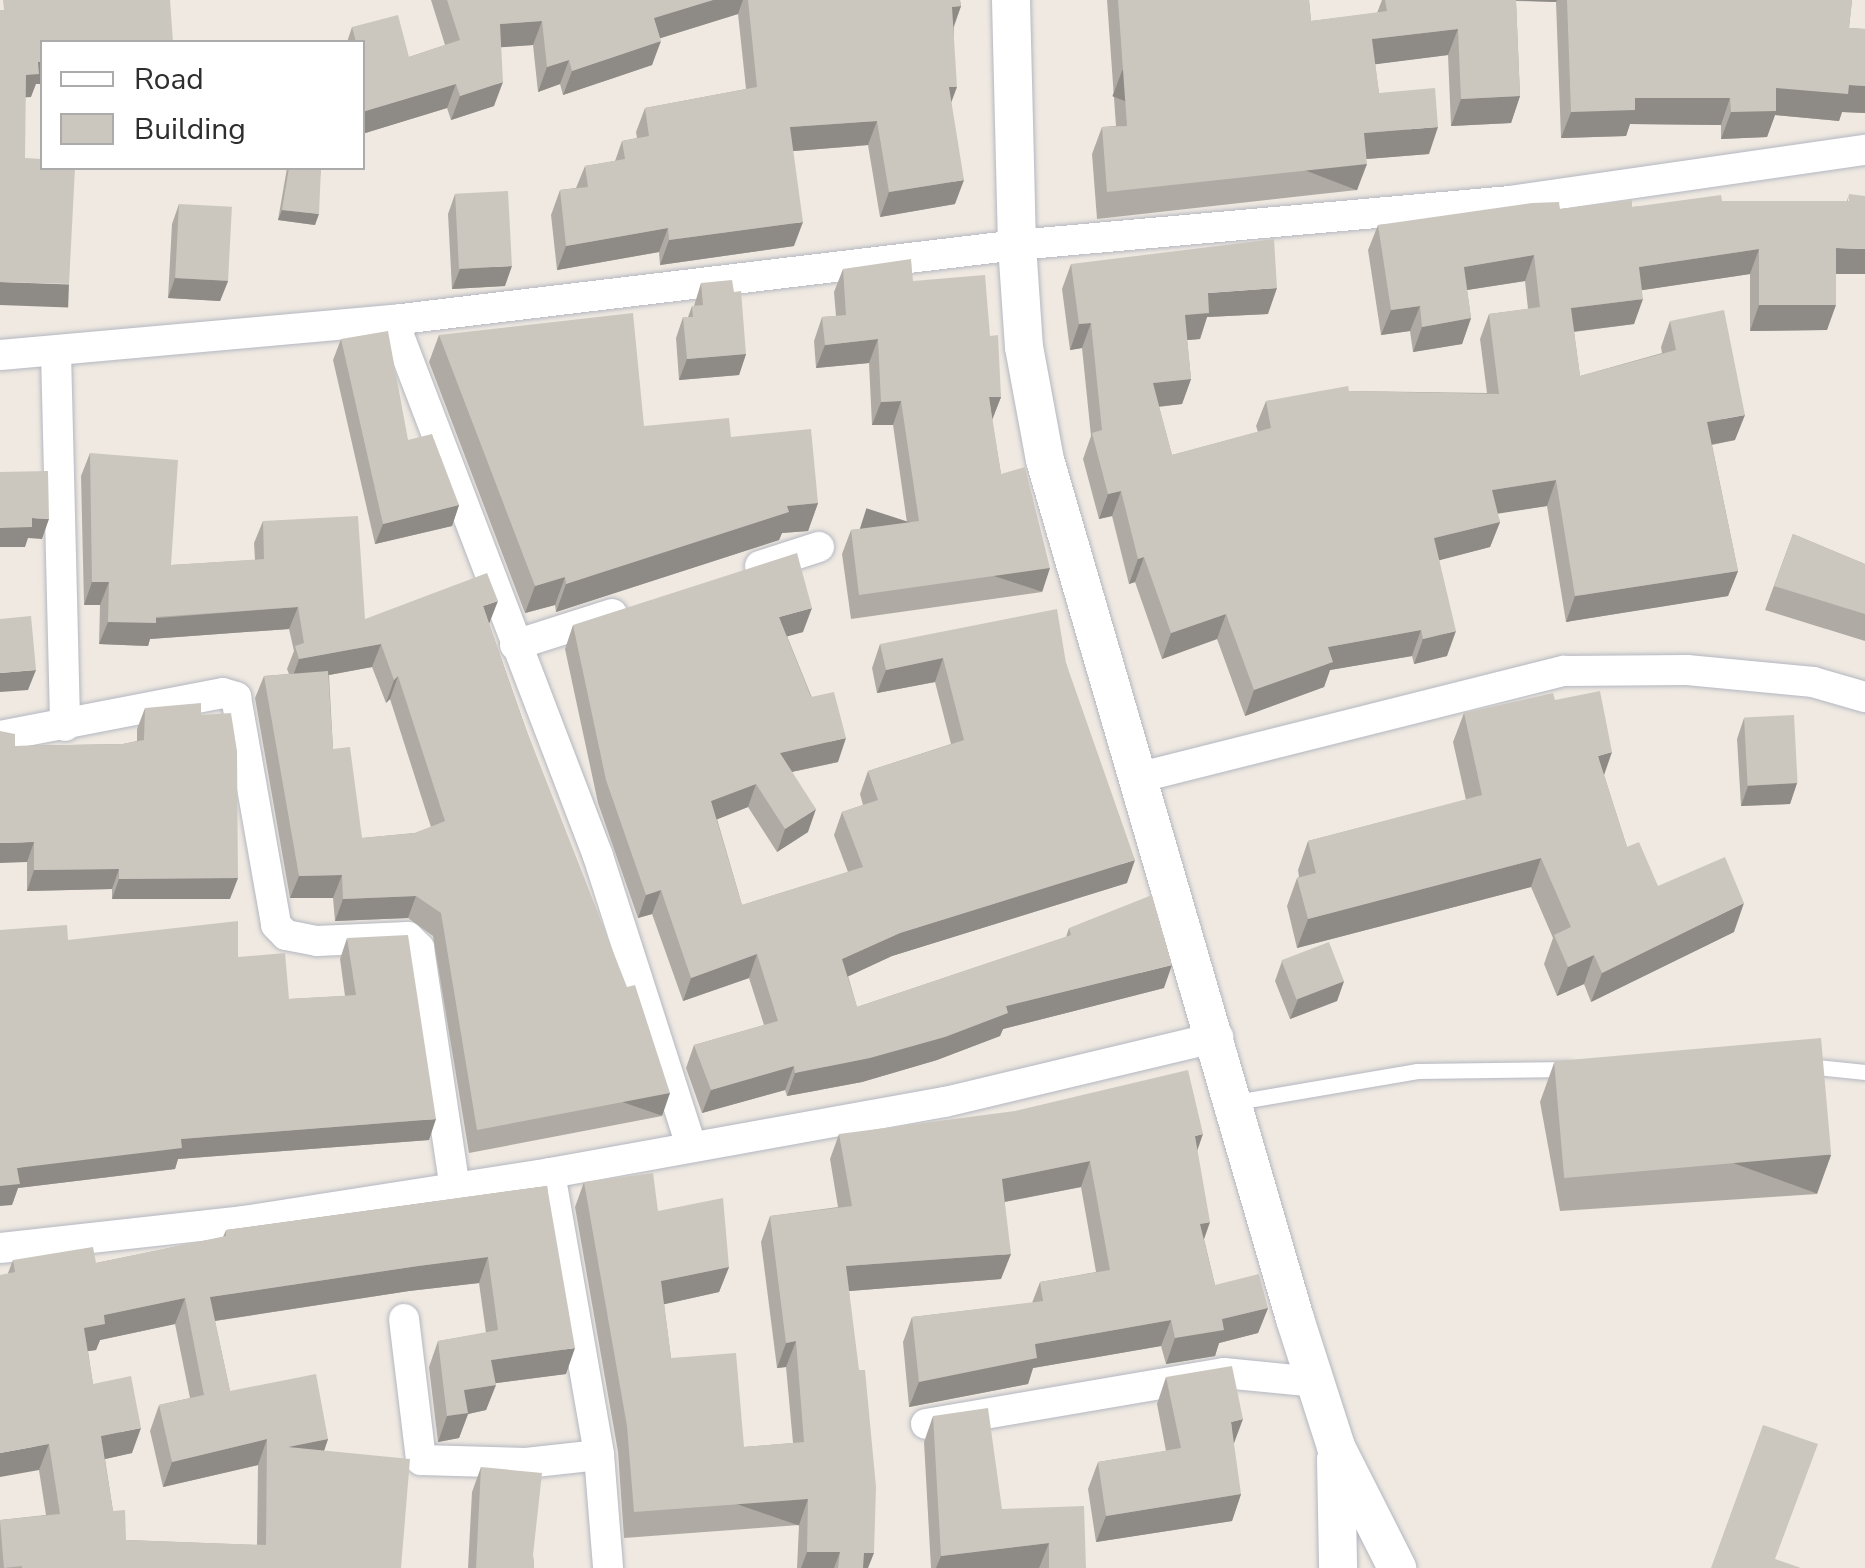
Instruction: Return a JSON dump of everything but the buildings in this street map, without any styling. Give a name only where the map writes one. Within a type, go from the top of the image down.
[{"type":"street","points":[[1011,0],[1016,245],[1024,347],[1045,460],[1336,1447],[1396,1568]]},
{"type":"street","points":[[0,356],[393,320],[1016,245],[1510,200],[1865,150]]},
{"type":"street","points":[[393,320],[598,856],[691,1146]]},
{"type":"street","points":[[56,352],[65,726]]},
{"type":"street","points":[[730,576],[819,546]]},
{"type":"street","points":[[515,645],[640,604]]},
{"type":"street","points":[[1137,778],[1564,672],[1686,670],[1813,682],[1865,697]]},
{"type":"street","points":[[0,736],[223,693],[236,697],[276,925],[286,936],[317,941],[408,937],[419,948],[455,1188]]},
{"type":"street","points":[[0,1248],[550,1174],[944,1102],[1218,1037]]},
{"type":"street","points":[[550,1174],[599,1455],[608,1568]]},
{"type":"street","points":[[404,1319],[422,1460],[526,1463],[599,1455]]},
{"type":"street","points":[[926,1424],[1224,1373],[1316,1382]]},
{"type":"street","points":[[1336,1447],[1338,1568]]},
{"type":"lane","points":[[1793,1064],[1865,1072]]},
{"type":"lane","points":[[1236,1102],[1417,1072],[1588,1068]]}]
